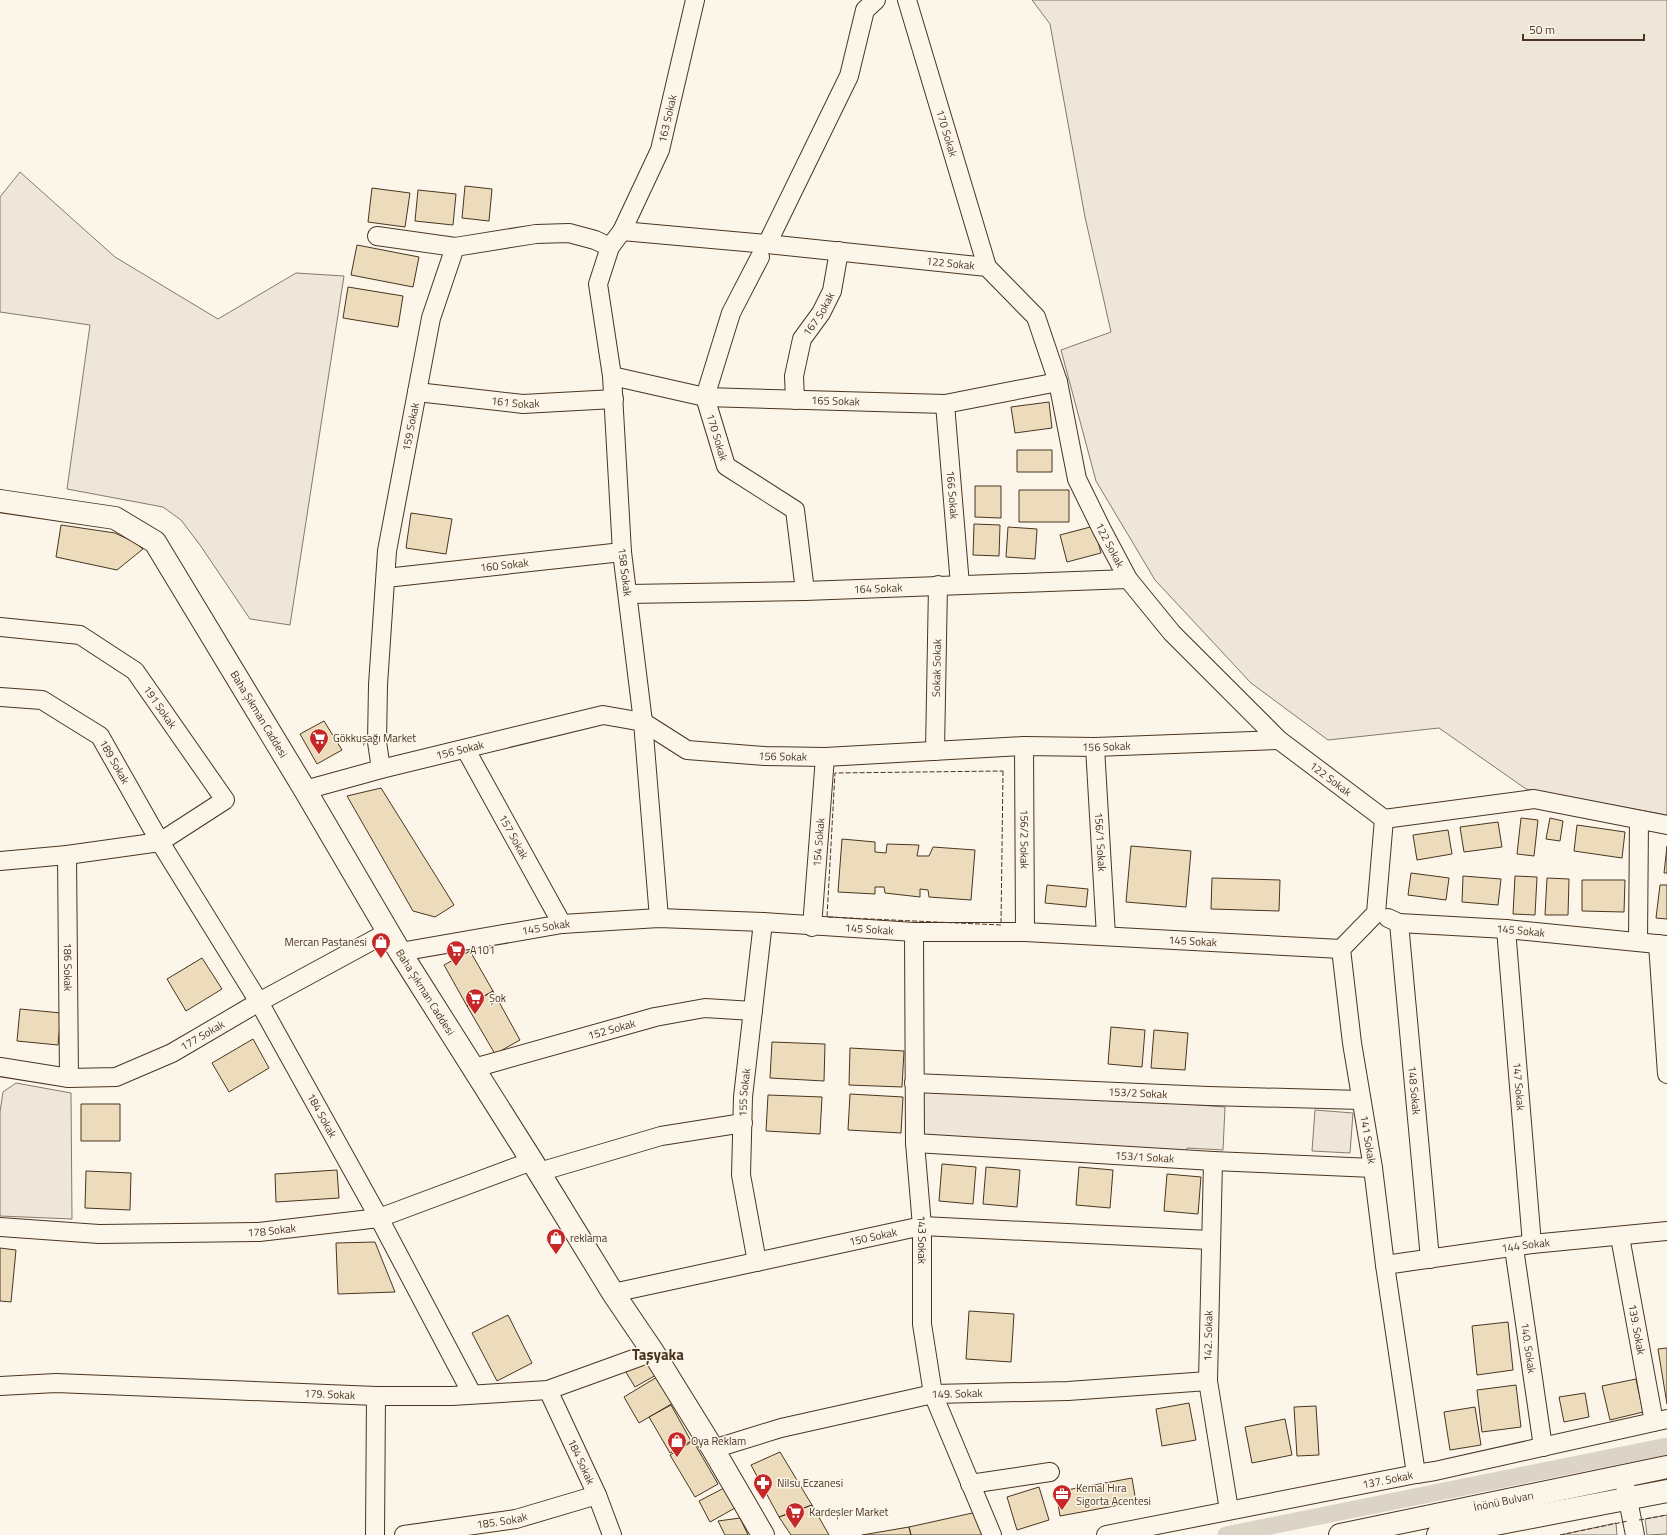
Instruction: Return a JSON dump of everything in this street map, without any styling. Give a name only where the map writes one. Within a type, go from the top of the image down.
[{"type":"main road","name":"Baha Şıkman Caddesi","points":[[0,501],[115,518],[155,542],[305,790],[400,952],[474,1068],[613,1294],[653,1352],[713,1449],[763,1535]]},
{"type":"main road","name":"İnönü Bulvarı","points":[[1431,1529],[1623,1476],[1667,1467]]},
{"type":"main road","name":"İnönü Bulvarı","points":[[1340,1535],[1431,1529],[1667,1491]]},
{"type":"street","name":"163 Sokak","points":[[622,231],[660,150],[695,0]]},
{"type":"street","points":[[705,397],[731,313],[764,251],[849,76],[865,10],[876,0]]},
{"type":"street","name":"170 Sokak","points":[[907,0],[987,267]]},
{"type":"street","name":"158 Sokak","points":[[622,231],[610,247],[598,284],[612,376],[622,552],[642,722],[659,918]]},
{"type":"street","name":"122 Sokak","points":[[622,231],[764,251],[839,251],[987,267],[1036,317],[1058,382],[1077,479],[1128,579],[1172,633],[1279,740],[1384,819]]},
{"type":"street","points":[[377,236],[455,247],[536,234],[569,233],[594,240],[610,247]]},
{"type":"street","name":"159 Sokak","points":[[381,769],[377,742],[378,692],[387,551],[431,318],[455,247]]},
{"type":"street","name":"167 Sokak","points":[[795,400],[794,376],[802,339],[822,313],[832,291],[839,251]]},
{"type":"street","name":"165 Sokak","points":[[612,376],[705,397],[945,404],[1058,382]]},
{"type":"street","name":"161 Sokak","points":[[417,392],[523,404],[614,399]]},
{"type":"street","name":"170 Sokak","points":[[705,397],[726,466],[795,510],[805,591]]},
{"type":"street","name":"166 Sokak","points":[[945,404],[960,585]]},
{"type":"street","name":"160 Sokak","points":[[386,578],[622,552]]},
{"type":"street","name":"164 Sokak","points":[[628,594],[805,591],[1128,579]]},
{"type":"street","name":"Sokak Sokak","points":[[935,751],[938,586]]},
{"type":"street","name":"191 Sokak","points":[[0,627],[80,635],[135,670],[225,800],[160,842]]},
{"type":"street","name":"189 Sokak","points":[[0,697],[42,700],[100,736],[160,842]]},
{"type":"street","name":"156 Sokak","points":[[305,790],[381,769],[466,750],[603,715],[642,722],[687,750],[765,756],[825,757],[1024,746],[1095,748],[1279,740]]},
{"type":"street","name":"156/2 Sokak","points":[[1024,746],[1025,932]]},
{"type":"street","name":"156/1 Sokak","points":[[1095,748],[1106,936]]},
{"type":"street","name":"157 Sokak","points":[[466,750],[562,924]]},
{"type":"street","name":"154 Sokak","points":[[812,927],[825,757]]},
{"type":"street","points":[[1341,949],[1376,913],[1384,819],[1534,799],[1667,825]]},
{"type":"street","points":[[1638,942],[1640,820]]},
{"type":"street","points":[[0,861],[67,855],[160,842]]},
{"type":"street","name":"184 Sokak","points":[[160,842],[258,1002],[379,1218],[472,1394]]},
{"type":"street","name":"186 Sokak","points":[[67,855],[69,1078]]},
{"type":"street","name":"145 Sokak","points":[[1376,913],[1399,923],[1506,929],[1663,945]]},
{"type":"street","name":"145 Sokak","points":[[400,952],[562,924],[659,918],[763,922],[812,927],[914,932],[1025,932],[1341,949]]},
{"type":"street","name":"155 Sokak","points":[[757,1262],[741,1176],[743,1097],[763,922]]},
{"type":"street","name":"148 Sokak","points":[[1399,923],[1430,1258]]},
{"type":"street","name":"147 Sokak","points":[[1506,929],[1532,1244]]},
{"type":"street","name":"177 Sokak","points":[[1,1072],[69,1078],[116,1077],[172,1053],[258,1002],[388,932]]},
{"type":"street","name":"143 Sokak","points":[[914,932],[915,1143],[922,1226],[922,1324],[933,1394],[992,1535]]},
{"type":"street","points":[[1663,945],[1666,1065]]},
{"type":"street","name":"141 Sokak","points":[[1341,949],[1352,1043],[1373,1168],[1385,1265],[1416,1474]]},
{"type":"street","name":"152 Sokak","points":[[474,1068],[655,1017],[705,1008],[753,1011]]},
{"type":"street","name":"153/2 Sokak","points":[[914,1083],[1208,1096],[1361,1100]]},
{"type":"street","name":"178 Sokak","points":[[0,1227],[99,1234],[259,1232],[379,1218],[535,1166],[661,1136],[742,1123]]},
{"type":"street","name":"153/1 Sokak","points":[[915,1143],[1213,1161],[1373,1168]]},
{"type":"street","name":"142. Sokak","points":[[1213,1161],[1210,1240],[1208,1382],[1229,1510]]},
{"type":"street","name":"150 Sokak","points":[[613,1294],[922,1226],[1210,1240]]},
{"type":"street","name":"144 Sokak","points":[[1385,1265],[1514,1248],[1532,1244],[1620,1237],[1667,1231]]},
{"type":"street","name":"139. Sokak","points":[[1620,1237],[1661,1421]]},
{"type":"street","name":"140. Sokak","points":[[1514,1248],[1543,1447]]},
{"type":"street","name":"179. Sokak","points":[[0,1386],[56,1383],[376,1396],[472,1394],[548,1390],[653,1352]]},
{"type":"street","name":"149. Sokak","points":[[713,1449],[782,1428],[933,1394],[1068,1391],[1208,1382]]},
{"type":"street","name":"184 Sokak","points":[[548,1390],[597,1495],[612,1535]]},
{"type":"street","points":[[375,1535],[376,1396]]},
{"type":"street","name":"137. Sokak","points":[[1106,1535],[1435,1471],[1661,1421]]},
{"type":"street","points":[[970,1484],[1050,1472]]},
{"type":"street","points":[[1623,1476],[1635,1535]]},
{"type":"street","name":"185. Sokak","points":[[404,1535],[516,1519],[597,1495]]},
{"type":"shaded area","points":[[1032,0],[1667,0],[1667,815],[1526,789],[1439,728],[1328,740],[1251,683],[1155,580],[1096,481],[1061,350],[1111,332],[1085,217],[1050,24]]},
{"type":"shaded area","points":[[20,172],[115,257],[218,319],[296,273],[344,276],[290,625],[250,619],[200,545],[181,520],[163,507],[67,489],[90,325],[0,312],[0,197]]},
{"type":"shaded area","points":[[16,1083],[71,1093],[72,1219],[0,1216],[0,1112],[3,1092]]},
{"type":"shaded area","points":[[914,1083],[1225,1107],[1223,1150],[1187,1148],[1186,1159],[915,1143]]},
{"type":"shaded area","points":[[1315,1110],[1353,1113],[1350,1153],[1312,1151]]},
{"type":"shaded area","points":[[1667,1515],[1667,1534],[1647,1535],[1645,1519]]},
{"type":"shaded area","points":[[1616,1523],[1617,1535],[1560,1535]]},
{"type":"building","points":[[465,186],[492,189],[489,221],[462,218]]},
{"type":"building","points":[[372,188],[410,193],[405,227],[368,222]]},
{"type":"building","points":[[418,190],[456,194],[453,225],[415,221]]},
{"type":"building","points":[[357,245],[419,257],[413,287],[351,275]]},
{"type":"building","points":[[348,287],[403,296],[398,327],[343,318]]},
{"type":"building","points":[[1049,402],[1052,428],[1015,433],[1011,407]]},
{"type":"building","points":[[1017,450],[1052,450],[1052,472],[1017,472]]},
{"type":"building","points":[[975,486],[1001,486],[1001,518],[975,517]]},
{"type":"building","points":[[1019,490],[1069,490],[1069,522],[1019,522]]},
{"type":"building","points":[[411,513],[452,519],[446,554],[406,548]]},
{"type":"building","points":[[974,524],[1000,525],[999,556],[973,555]]},
{"type":"building","points":[[61,525],[115,533],[134,542],[143,549],[117,570],[56,557]]},
{"type":"building","points":[[1094,526],[1101,553],[1067,562],[1060,535]]},
{"type":"building","points":[[1008,527],[1037,529],[1035,559],[1006,557]]},
{"type":"building","points":[[324,721],[342,750],[317,764],[300,734]]},
{"type":"building","points":[[381,788],[454,905],[435,917],[413,911],[347,796]]},
{"type":"building","points":[[1521,818],[1538,820],[1534,856],[1517,854]]},
{"type":"building","points":[[1550,818],[1563,821],[1560,841],[1546,839]]},
{"type":"building","points":[[1498,822],[1502,847],[1464,852],[1460,827]]},
{"type":"building","points":[[1577,825],[1625,832],[1622,858],[1574,851]]},
{"type":"building","points":[[1448,830],[1452,854],[1417,860],[1413,835]]},
{"type":"building","points":[[842,839],[875,842],[875,852],[886,853],[887,844],[919,845],[917,856],[929,856],[933,847],[975,850],[971,900],[929,897],[928,890],[920,889],[920,897],[885,893],[884,887],[875,887],[875,894],[838,892]]},
{"type":"building","points":[[1131,846],[1191,851],[1186,907],[1126,902]]},
{"type":"building","points":[[1667,846],[1667,873],[1664,873]]},
{"type":"building","points":[[1411,873],[1449,878],[1446,900],[1408,895]]},
{"type":"building","points":[[1463,876],[1501,879],[1498,905],[1462,902]]},
{"type":"building","points":[[1515,876],[1537,877],[1535,915],[1513,914]]},
{"type":"building","points":[[1212,878],[1280,880],[1279,911],[1211,909]]},
{"type":"building","points":[[1547,878],[1569,879],[1568,915],[1545,915]]},
{"type":"building","points":[[1582,880],[1625,880],[1624,912],[1582,911]]},
{"type":"building","points":[[1047,885],[1088,889],[1086,907],[1045,903]]},
{"type":"building","points":[[1660,885],[1667,885],[1667,919],[1656,918]]},
{"type":"building","points":[[470,951],[493,991],[467,1006],[444,965]]},
{"type":"building","points":[[202,958],[222,989],[186,1011],[167,979]]},
{"type":"building","points":[[493,991],[520,1040],[495,1054],[467,1006]]},
{"type":"building","points":[[20,1009],[61,1013],[58,1045],[17,1041]]},
{"type":"building","points":[[1111,1027],[1145,1030],[1142,1067],[1108,1064]]},
{"type":"building","points":[[1154,1030],[1188,1033],[1185,1070],[1151,1068]]},
{"type":"building","points":[[253,1039],[269,1068],[229,1092],[212,1063]]},
{"type":"building","points":[[772,1042],[825,1044],[824,1081],[770,1078]]},
{"type":"building","points":[[850,1048],[904,1051],[902,1087],[849,1085]]},
{"type":"building","points":[[850,1094],[903,1097],[901,1133],[848,1130]]},
{"type":"building","points":[[768,1095],[822,1097],[820,1134],[766,1131]]},
{"type":"building","points":[[81,1104],[120,1104],[120,1141],[81,1141]]},
{"type":"building","points":[[942,1164],[976,1167],[973,1204],[939,1201]]},
{"type":"building","points":[[986,1167],[1020,1170],[1017,1207],[983,1204]]},
{"type":"building","points":[[1079,1167],[1113,1170],[1110,1208],[1076,1205]]},
{"type":"building","points":[[337,1170],[339,1198],[276,1202],[275,1174]]},
{"type":"building","points":[[86,1171],[131,1173],[130,1210],[85,1208]]},
{"type":"building","points":[[1167,1174],[1201,1177],[1198,1214],[1164,1211]]},
{"type":"building","points":[[375,1242],[395,1292],[338,1294],[336,1243]]},
{"type":"building","points":[[0,1248],[16,1250],[11,1302],[0,1301]]},
{"type":"building","points":[[969,1311],[1014,1314],[1011,1362],[966,1359]]},
{"type":"building","points":[[508,1315],[532,1363],[497,1381],[472,1333]]},
{"type":"building","points":[[1508,1322],[1513,1370],[1477,1375],[1472,1326]]},
{"type":"building","points":[[1667,1348],[1667,1404],[1658,1349]]},
{"type":"building","points":[[645,1357],[656,1375],[635,1387],[624,1369]]},
{"type":"building","points":[[657,1377],[673,1403],[639,1423],[624,1397]]},
{"type":"building","points":[[1636,1379],[1643,1412],[1610,1420],[1602,1386]]},
{"type":"building","points":[[1516,1385],[1521,1427],[1482,1432],[1477,1390]]},
{"type":"building","points":[[1585,1393],[1589,1417],[1564,1422],[1559,1397]]},
{"type":"building","points":[[1189,1403],[1196,1440],[1162,1446],[1156,1409]]},
{"type":"building","points":[[671,1405],[691,1441],[670,1453],[649,1417]]},
{"type":"building","points":[[1316,1406],[1319,1455],[1297,1456],[1294,1407]]},
{"type":"building","points":[[1475,1407],[1481,1445],[1450,1450],[1444,1412]]},
{"type":"building","points":[[1285,1419],[1292,1455],[1252,1463],[1245,1427]]},
{"type":"building","points":[[693,1441],[718,1484],[695,1497],[670,1455]]},
{"type":"building","points":[[780,1452],[812,1505],[779,1517],[751,1465]]},
{"type":"building","points":[[1132,1478],[1136,1502],[1060,1516],[1056,1492]]},
{"type":"building","points":[[1039,1487],[1049,1520],[1017,1530],[1007,1497]]},
{"type":"building","points":[[724,1488],[735,1508],[710,1522],[699,1501]]},
{"type":"building","points":[[812,1505],[829,1535],[791,1535],[779,1517]]},
{"type":"building","points":[[977,1512],[982,1535],[911,1535],[909,1527]]},
{"type":"building","points":[[740,1518],[748,1535],[725,1535],[718,1521]]},
{"type":"building","points":[[909,1527],[911,1535],[862,1535]]},
{"type":"waterway","points":[[1226,1535],[1667,1446]]},
{"type":"fence","points":[[1003,771],[1001,925],[827,917],[835,773],[1003,771]]},
{"type":"fence","points":[[1639,1520],[1667,1515]]},
{"type":"fence","points":[[1560,1535],[1628,1521]]},
{"type":"place","name":"Gökkuşağı Market","points":[[319,755]]},
{"type":"place","name":"Mercan Pastanesi","points":[[381,959]]},
{"type":"place","name":"A101","points":[[456,967]]},
{"type":"place","name":"Şok","points":[[475,1015]]},
{"type":"place","name":"reklama","points":[[556,1255]]},
{"type":"place","name":"Oya Reklam","points":[[677,1458]]},
{"type":"place","name":"Nilsu Eczanesi","points":[[763,1500]]},
{"type":"place","name":"Kemal Hıra Sigorta Acentesi","points":[[1062,1511]]},
{"type":"place","name":"Kardeşler Market","points":[[795,1529]]},
{"type":"district","name":"Taşyaka","points":[[658,1354]]}]
